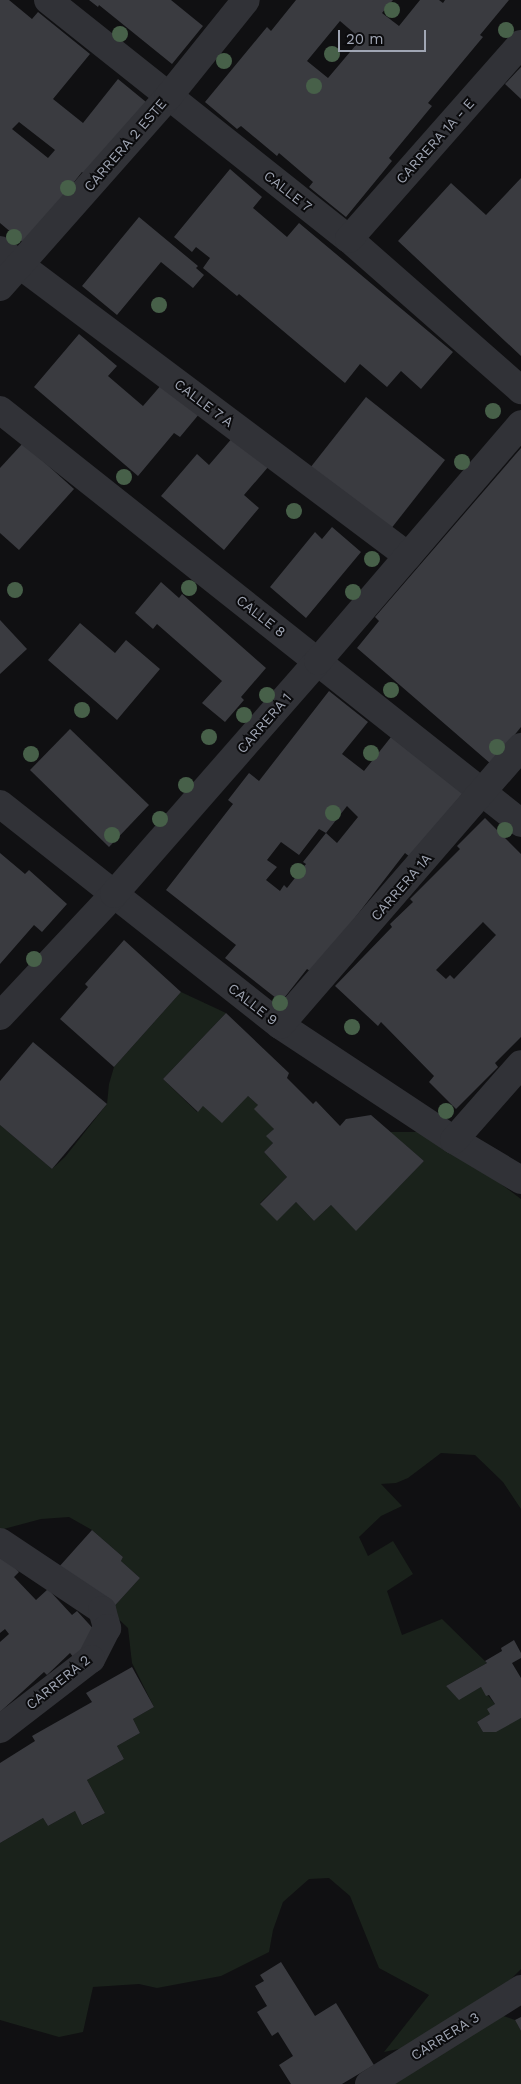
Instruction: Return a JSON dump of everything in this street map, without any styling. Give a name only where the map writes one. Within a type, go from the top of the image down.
[{"type":"street","name":"CALLE 7","points":[[48,0],[349,239],[521,390]]},
{"type":"street","name":"CARRERA 2 ESTE","points":[[0,287],[9,258],[168,96],[246,0]]},
{"type":"street","name":"CARRERA 1A - E","points":[[349,239],[521,44]]},
{"type":"street","name":"CALLE 7 A","points":[[9,258],[408,556]]},
{"type":"street","name":"CALLE 8","points":[[0,410],[521,823]]},
{"type":"street","name":"CARRERA 1","points":[[0,1016],[114,894],[318,662],[521,424]]},
{"type":"street","name":"CARRERA 1A","points":[[280,1025],[521,747]]},
{"type":"street","name":"CALLE 9","points":[[0,804],[280,1025],[454,1140],[521,1180]]},
{"type":"street","points":[[454,1140],[521,1064]]},
{"type":"street","name":"CARRERA 2","points":[[0,1542],[102,1610],[107,1628],[91,1659],[0,1729]]},
{"type":"street","name":"CARRERA 3","points":[[368,2084],[521,1989]]},
{"type":"shaded area","points":[[181,992],[226,1013],[163,1079],[197,1112],[203,1106],[248,1096],[258,1105],[274,1129],[267,1136],[273,1143],[264,1152],[287,1177],[260,1203],[277,1220],[296,1202],[314,1221],[331,1205],[356,1230],[424,1161],[390,1132],[431,1132],[521,1199],[521,1509],[503,1482],[475,1455],[441,1453],[408,1478],[396,1483],[381,1484],[402,1506],[381,1516],[359,1537],[368,1556],[393,1541],[413,1574],[387,1591],[402,1635],[442,1619],[487,1663],[446,1686],[459,1699],[481,1687],[495,1704],[490,1714],[477,1722],[483,1732],[521,1718],[521,1969],[492,1998],[422,2044],[384,2052],[429,1995],[379,1968],[350,1896],[329,1878],[309,1879],[283,1902],[273,1930],[269,1952],[221,1976],[157,1988],[139,1984],[93,1987],[83,2032],[59,2037],[0,2020],[0,1843],[43,1818],[48,1826],[75,1811],[83,1825],[105,1813],[87,1780],[124,1759],[117,1746],[140,1733],[133,1719],[154,1707],[132,1663],[128,1628],[110,1611],[140,1578],[121,1561],[123,1557],[92,1530],[69,1517],[41,1519],[0,1530],[0,1125],[52,1169],[65,1157],[107,1104],[109,1084],[114,1067]]},
{"type":"shaded area","points":[[501,2015],[515,2020],[521,2031],[521,2084],[394,2084]]},
{"type":"building","points":[[0,0],[9,0],[32,19],[38,12],[90,54],[53,99],[83,123],[118,79],[146,102],[87,176],[82,172],[25,244],[0,223]],"holes":[[[19,122],[55,150],[48,158],[12,129]]]},
{"type":"building","points":[[89,0],[171,0],[203,26],[172,64],[99,5],[98,7]]},
{"type":"building","points":[[296,0],[393,0],[382,13],[399,26],[420,0],[439,0],[443,3],[445,0],[509,0],[480,35],[483,37],[428,103],[432,106],[389,158],[392,161],[346,217],[309,187],[313,182],[279,153],[277,156],[241,126],[237,129],[205,102],[267,27],[271,31]],"holes":[[[340,21],[361,39],[328,78],[307,61]]]},
{"type":"building","points":[[521,67],[521,99],[505,84]]},
{"type":"building","points":[[230,169],[262,197],[253,208],[287,237],[299,223],[453,352],[421,389],[401,371],[387,387],[360,364],[345,383],[239,294],[237,296],[203,268],[210,258],[196,247],[192,252],[174,237]]},
{"type":"building","points":[[521,178],[521,356],[398,241],[451,183],[486,215]]},
{"type":"building","points":[[139,217],[198,266],[196,268],[204,275],[193,288],[161,262],[117,315],[82,286]]},
{"type":"building","points":[[79,334],[117,366],[108,376],[143,406],[169,376],[205,407],[180,437],[174,433],[138,476],[34,387]]},
{"type":"building","points":[[366,397],[445,460],[390,530],[310,468]]},
{"type":"building","points":[[240,429],[275,459],[244,495],[259,508],[224,550],[161,496],[197,454],[209,465]]},
{"type":"building","points":[[23,443],[74,489],[19,550],[0,533],[0,468]]},
{"type":"building","points":[[521,448],[521,727],[491,764],[357,648],[379,621],[375,617]]},
{"type":"building","points":[[332,527],[361,552],[306,618],[270,587],[315,532],[322,539]]},
{"type":"building","points":[[161,582],[179,598],[182,594],[266,668],[241,697],[244,700],[225,722],[202,703],[222,681],[157,624],[153,629],[135,613]]},
{"type":"building","points":[[0,620],[27,649],[0,674]]},
{"type":"building","points":[[80,623],[115,653],[126,640],[160,669],[117,720],[48,660]]},
{"type":"building","points":[[329,691],[368,722],[342,754],[364,771],[391,737],[463,793],[410,857],[405,853],[344,932],[316,975],[307,969],[281,1002],[225,958],[236,945],[166,890],[233,804],[228,800],[249,773],[259,781]],"holes":[[[347,806],[358,817],[337,843],[326,833]],[[319,829],[326,833],[303,862],[306,864],[287,888],[284,885],[280,891],[266,880],[277,867],[267,860],[281,842],[299,855]]]},
{"type":"building","points":[[70,729],[149,805],[109,847],[30,770]]},
{"type":"building","points":[[485,818],[521,854],[521,1037],[495,1063],[498,1067],[456,1109],[429,1082],[434,1076],[381,1022],[378,1026],[335,986],[392,927],[390,924],[413,902],[410,899],[460,849],[457,846]],"holes":[[[483,922],[496,935],[454,979],[450,975],[446,979],[436,970]]]},
{"type":"building","points":[[0,853],[25,874],[29,870],[67,904],[42,932],[34,925],[0,964]]},
{"type":"building","points":[[124,940],[181,992],[114,1067],[60,1019],[88,987],[85,984]]},
{"type":"building","points":[[226,1013],[289,1073],[287,1078],[313,1104],[316,1101],[340,1126],[346,1119],[371,1115],[424,1161],[356,1231],[331,1205],[314,1221],[296,1202],[277,1221],[260,1204],[287,1177],[264,1152],[273,1143],[266,1136],[274,1129],[254,1109],[258,1105],[248,1096],[222,1123],[203,1106],[198,1112],[163,1079]]},
{"type":"building","points":[[33,1042],[107,1104],[52,1169],[0,1125],[0,1081]]},
{"type":"building","points":[[92,1530],[123,1557],[121,1561],[140,1578],[110,1611],[58,1568]]},
{"type":"building","points":[[3,1555],[19,1572],[14,1577],[36,1600],[48,1589],[72,1615],[77,1611],[99,1635],[74,1658],[70,1653],[47,1675],[44,1672],[0,1712],[0,1642],[9,1634],[5,1629],[0,1633],[0,1557]]},
{"type":"building","points":[[514,1640],[521,1653],[521,1658],[512,1663],[521,1678],[521,1718],[496,1732],[483,1732],[477,1722],[490,1714],[487,1709],[495,1704],[489,1695],[486,1696],[481,1687],[459,1700],[446,1686],[487,1663],[485,1661],[502,1651],[501,1648]]},
{"type":"building","points":[[132,1667],[154,1707],[133,1719],[140,1733],[117,1746],[124,1759],[87,1780],[105,1813],[82,1825],[75,1811],[48,1826],[43,1818],[0,1843],[0,1763],[35,1741],[32,1736],[92,1702],[86,1693]]},
{"type":"building","points":[[281,1962],[315,2016],[336,2003],[374,2065],[342,2084],[291,2084],[279,2065],[293,2056],[278,2032],[272,2036],[257,2012],[267,2006],[255,1986],[264,1981],[260,1975]]},
{"type":"building","points":[[521,2017],[521,2031],[515,2020]]}]
